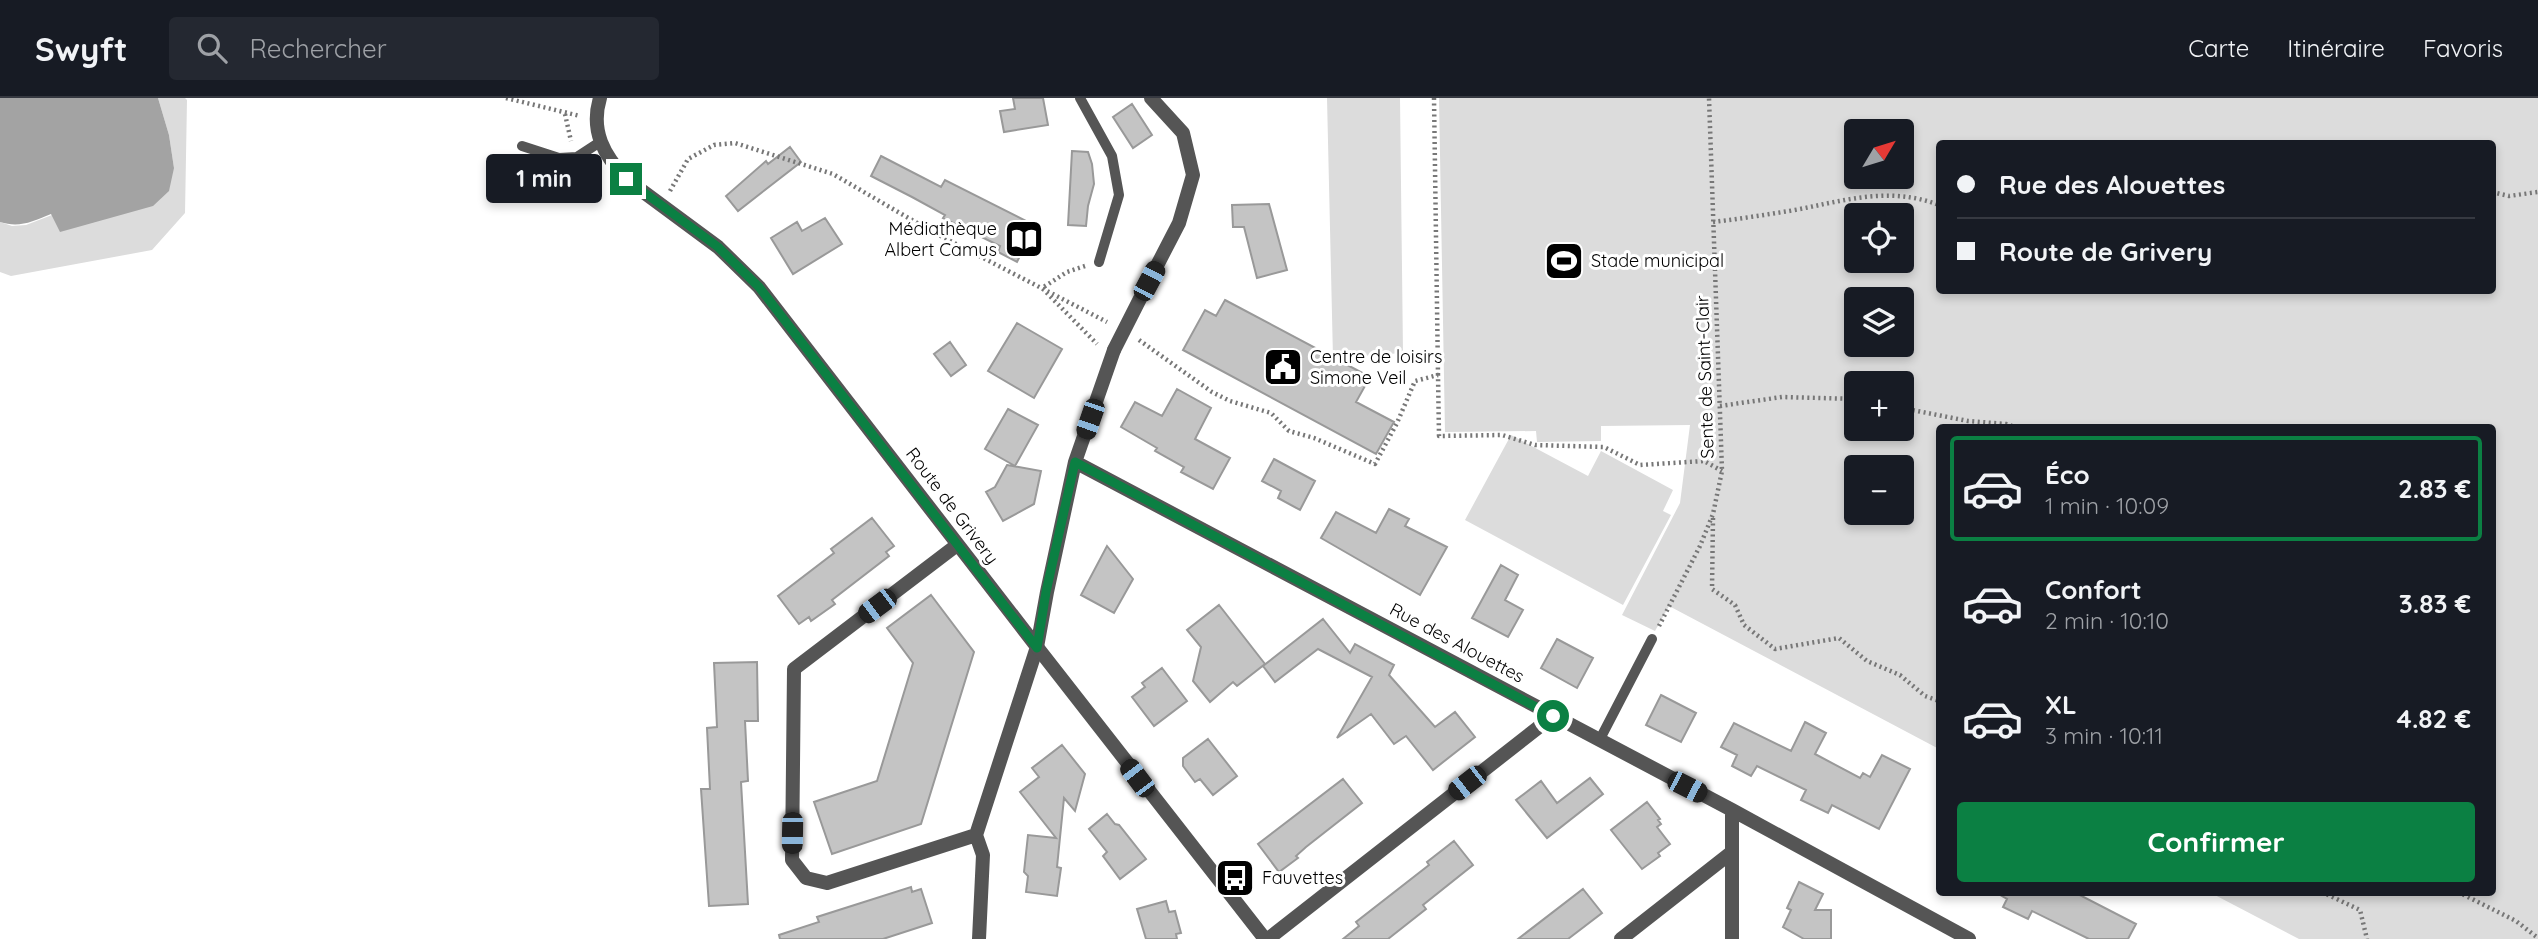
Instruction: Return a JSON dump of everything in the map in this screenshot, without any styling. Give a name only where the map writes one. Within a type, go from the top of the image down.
[{"type":"street","name":"Route de Grivery","points":[[600,98],[595,118],[600,142],[611,163],[626,179],[718,247],[755,281],[957,545],[1266,939]]},
{"type":"street","points":[[979,939],[983,855],[976,835],[1037,648],[1046,592],[1075,462],[1113,352],[1179,223],[1193,175],[1182,133],[1151,98]]},
{"type":"street","name":"Rue des Alouettes","points":[[1075,462],[1732,810],[1969,939]]},
{"type":"street","points":[[957,545],[794,669],[792,860],[807,878],[827,883],[976,835]]},
{"type":"street","points":[[1266,939],[1553,716]]},
{"type":"street","points":[[1732,810],[1732,939]]},
{"type":"street","points":[[1621,939],[1732,852]]},
{"type":"lane","points":[[1080,98],[1112,156],[1119,195],[1099,262]]},
{"type":"lane","points":[[522,146],[559,158],[578,157],[600,142]]},
{"type":"lane","points":[[1599,741],[1652,639]]},
{"type":"path","points":[[506,98],[565,114],[569,136],[578,157]]},
{"type":"path","points":[[1434,98],[1439,436],[1502,435],[1535,445],[1604,447],[1640,465],[1704,461],[1722,471]]},
{"type":"path","name":"Sente de Saint-Clair","points":[[1652,639],[1700,546],[1713,513],[1722,471],[1709,98]]},
{"type":"path","points":[[658,205],[676,183],[688,159],[714,145],[735,143],[833,174],[929,230],[1115,327]]},
{"type":"path","points":[[2496,193],[2509,197],[2538,192]]},
{"type":"path","points":[[1713,222],[1789,211],[1867,195],[1923,199],[1936,204]]},
{"type":"path","points":[[1042,288],[1067,272],[1099,262]]},
{"type":"path","points":[[1042,288],[1092,341],[1113,352]]},
{"type":"path","points":[[1135,338],[1212,392],[1230,401],[1271,413],[1289,431],[1314,438],[1375,464],[1397,424],[1415,381],[1438,375]]},
{"type":"path","points":[[1720,406],[1782,397],[1844,399]]},
{"type":"path","points":[[1914,411],[1968,422],[2006,424]]},
{"type":"path","points":[[1713,513],[1712,589],[1735,605],[1744,625],[1775,649],[1839,638],[1867,661],[1900,675],[1925,696],[1936,700]]},
{"type":"path","points":[[2330,896],[2360,910],[2367,939]]},
{"type":"path","points":[[2466,896],[2516,921],[2538,938]]},
{"type":"shaded area","points":[[0,98],[158,98],[169,135],[174,168],[169,191],[153,206],[60,232],[51,214],[32,222],[0,222]]},
{"type":"shaded area","points":[[158,98],[187,100],[185,213],[152,250],[11,276],[0,272],[0,222],[12,226],[26,225],[174,168],[169,135]]},
{"type":"shaded area","points":[[1327,98],[1400,98],[1403,353],[1333,358]]},
{"type":"shaded area","points":[[1439,98],[2538,98],[2538,939],[2299,939],[2217,896],[2496,896],[2496,424],[1936,424],[1936,747],[1669,606],[1655,631],[1622,615],[1680,503],[1690,425],[1601,426],[1601,441],[1537,442],[1536,431],[1445,432]]},
{"type":"shaded area","points":[[1511,435],[1588,476],[1601,451],[1673,490],[1663,511],[1671,515],[1623,605],[1465,520]]},
{"type":"building","points":[[1013,98],[1043,98],[1048,125],[1004,132],[1000,111],[1015,109]]},
{"type":"building","points":[[1132,104],[1152,135],[1133,148],[1113,117]]},
{"type":"building","points":[[790,147],[801,162],[738,211],[726,196],[766,161],[768,164]]},
{"type":"building","points":[[1072,151],[1088,152],[1092,164],[1094,184],[1086,226],[1068,225]]},
{"type":"building","points":[[881,156],[941,187],[945,180],[1028,222],[1023,232],[1030,236],[1017,262],[998,252],[1000,246],[943,218],[945,215],[871,176]]},
{"type":"building","points":[[1269,204],[1287,270],[1257,278],[1244,227],[1233,227],[1232,205]]},
{"type":"building","points":[[825,218],[842,244],[793,274],[771,238],[797,222],[802,231]]},
{"type":"building","name":"Centre de loisirs Simone Veil","points":[[1225,300],[1370,377],[1356,402],[1394,422],[1376,454],[1183,350],[1205,310],[1216,316]]},
{"type":"building","points":[[1017,323],[1062,349],[1034,398],[988,371]]},
{"type":"building","points":[[950,342],[966,365],[951,376],[934,354]]},
{"type":"building","points":[[1177,389],[1211,408],[1195,439],[1230,458],[1213,489],[1181,472],[1184,467],[1121,427],[1135,402],[1162,416]]},
{"type":"building","points":[[1008,409],[1038,425],[1015,466],[985,449]]},
{"type":"building","points":[[1274,459],[1315,481],[1300,510],[1278,498],[1281,491],[1262,481]]},
{"type":"building","points":[[1007,465],[1041,471],[1034,504],[1003,521],[986,492],[995,487]]},
{"type":"building","points":[[1389,509],[1409,519],[1405,526],[1447,547],[1420,595],[1321,538],[1336,512],[1376,533]]},
{"type":"building","points":[[872,518],[894,546],[886,552],[889,556],[832,600],[835,604],[811,621],[809,617],[799,624],[778,596],[834,553],[831,549]]},
{"type":"building","points":[[1107,546],[1133,579],[1114,613],[1081,595]]},
{"type":"building","points":[[1501,565],[1518,575],[1505,600],[1523,610],[1508,637],[1472,618]]},
{"type":"building","points":[[931,595],[974,652],[921,824],[832,854],[814,802],[877,781],[913,663],[887,628]]},
{"type":"building","points":[[1219,605],[1265,664],[1237,686],[1233,682],[1210,702],[1193,681],[1201,647],[1187,630]]},
{"type":"building","points":[[1323,619],[1350,653],[1355,644],[1394,665],[1389,675],[1435,727],[1455,712],[1475,737],[1433,770],[1406,736],[1394,744],[1371,714],[1337,738],[1372,677],[1318,649],[1275,682],[1263,666]]},
{"type":"building","points":[[1557,639],[1593,658],[1577,688],[1541,668]]},
{"type":"building","points":[[757,662],[758,721],[745,721],[748,781],[741,782],[748,904],[709,906],[701,789],[710,789],[707,728],[717,727],[714,663]]},
{"type":"building","points":[[1162,668],[1187,701],[1154,726],[1132,697],[1145,687],[1142,683]]},
{"type":"building","points":[[1661,695],[1696,713],[1681,742],[1646,725]]},
{"type":"building","points":[[1805,722],[1826,733],[1815,754],[1860,778],[1863,773],[1870,777],[1882,755],[1910,769],[1879,829],[1832,805],[1828,813],[1801,800],[1806,790],[1757,766],[1751,776],[1732,766],[1737,755],[1721,747],[1734,723],[1791,751]]},
{"type":"building","points":[[1208,739],[1237,776],[1213,795],[1200,779],[1195,782],[1183,766],[1183,758]]},
{"type":"building","points":[[1062,745],[1085,774],[1075,811],[1064,798],[1057,896],[1026,892],[1028,876],[1024,872],[1028,835],[1056,838],[1020,792],[1039,777],[1032,768]]},
{"type":"building","points":[[1590,778],[1603,794],[1547,838],[1516,800],[1541,781],[1557,803]]},
{"type":"building","points":[[1343,779],[1362,803],[1279,872],[1258,844]]},
{"type":"building","points":[[1647,802],[1660,819],[1658,820],[1661,824],[1657,827],[1670,844],[1658,853],[1660,856],[1642,869],[1611,830]]},
{"type":"building","points":[[1107,814],[1146,859],[1120,879],[1103,856],[1107,852],[1089,829]]},
{"type":"building","points":[[1454,841],[1473,865],[1423,905],[1426,909],[1388,939],[1343,939],[1359,926],[1356,922],[1429,865],[1427,862]]},
{"type":"building","points":[[1799,882],[1823,894],[1815,910],[1831,910],[1831,939],[1804,939],[1783,927],[1791,910],[1787,908]]},
{"type":"building","points":[[911,887],[912,892],[921,889],[932,923],[883,939],[780,939],[779,935],[819,922],[817,917]]},
{"type":"building","points":[[1583,889],[1602,913],[1568,939],[1518,939]]},
{"type":"building","points":[[2002,896],[2082,896],[2136,924],[2128,939],[2089,939],[2032,911],[2028,919],[2003,907],[2007,899]]},
{"type":"building","points":[[1166,901],[1169,912],[1175,911],[1181,933],[1176,934],[1177,939],[1146,939],[1137,909]]},
{"type":"place","name":"Médiathèque Albert Camus","points":[[1024,239]]},
{"type":"place","name":"Stade municipal","points":[[1564,261]]},
{"type":"place","name":"Centre de loisirs Simone Veil","points":[[1283,367]]},
{"type":"place","name":"Fauvettes","points":[[1235,878]]},
{"type":"route","points":[[626,179],[718,247],[750,276],[1037,648],[1046,592],[1075,462],[1553,716]]}]
